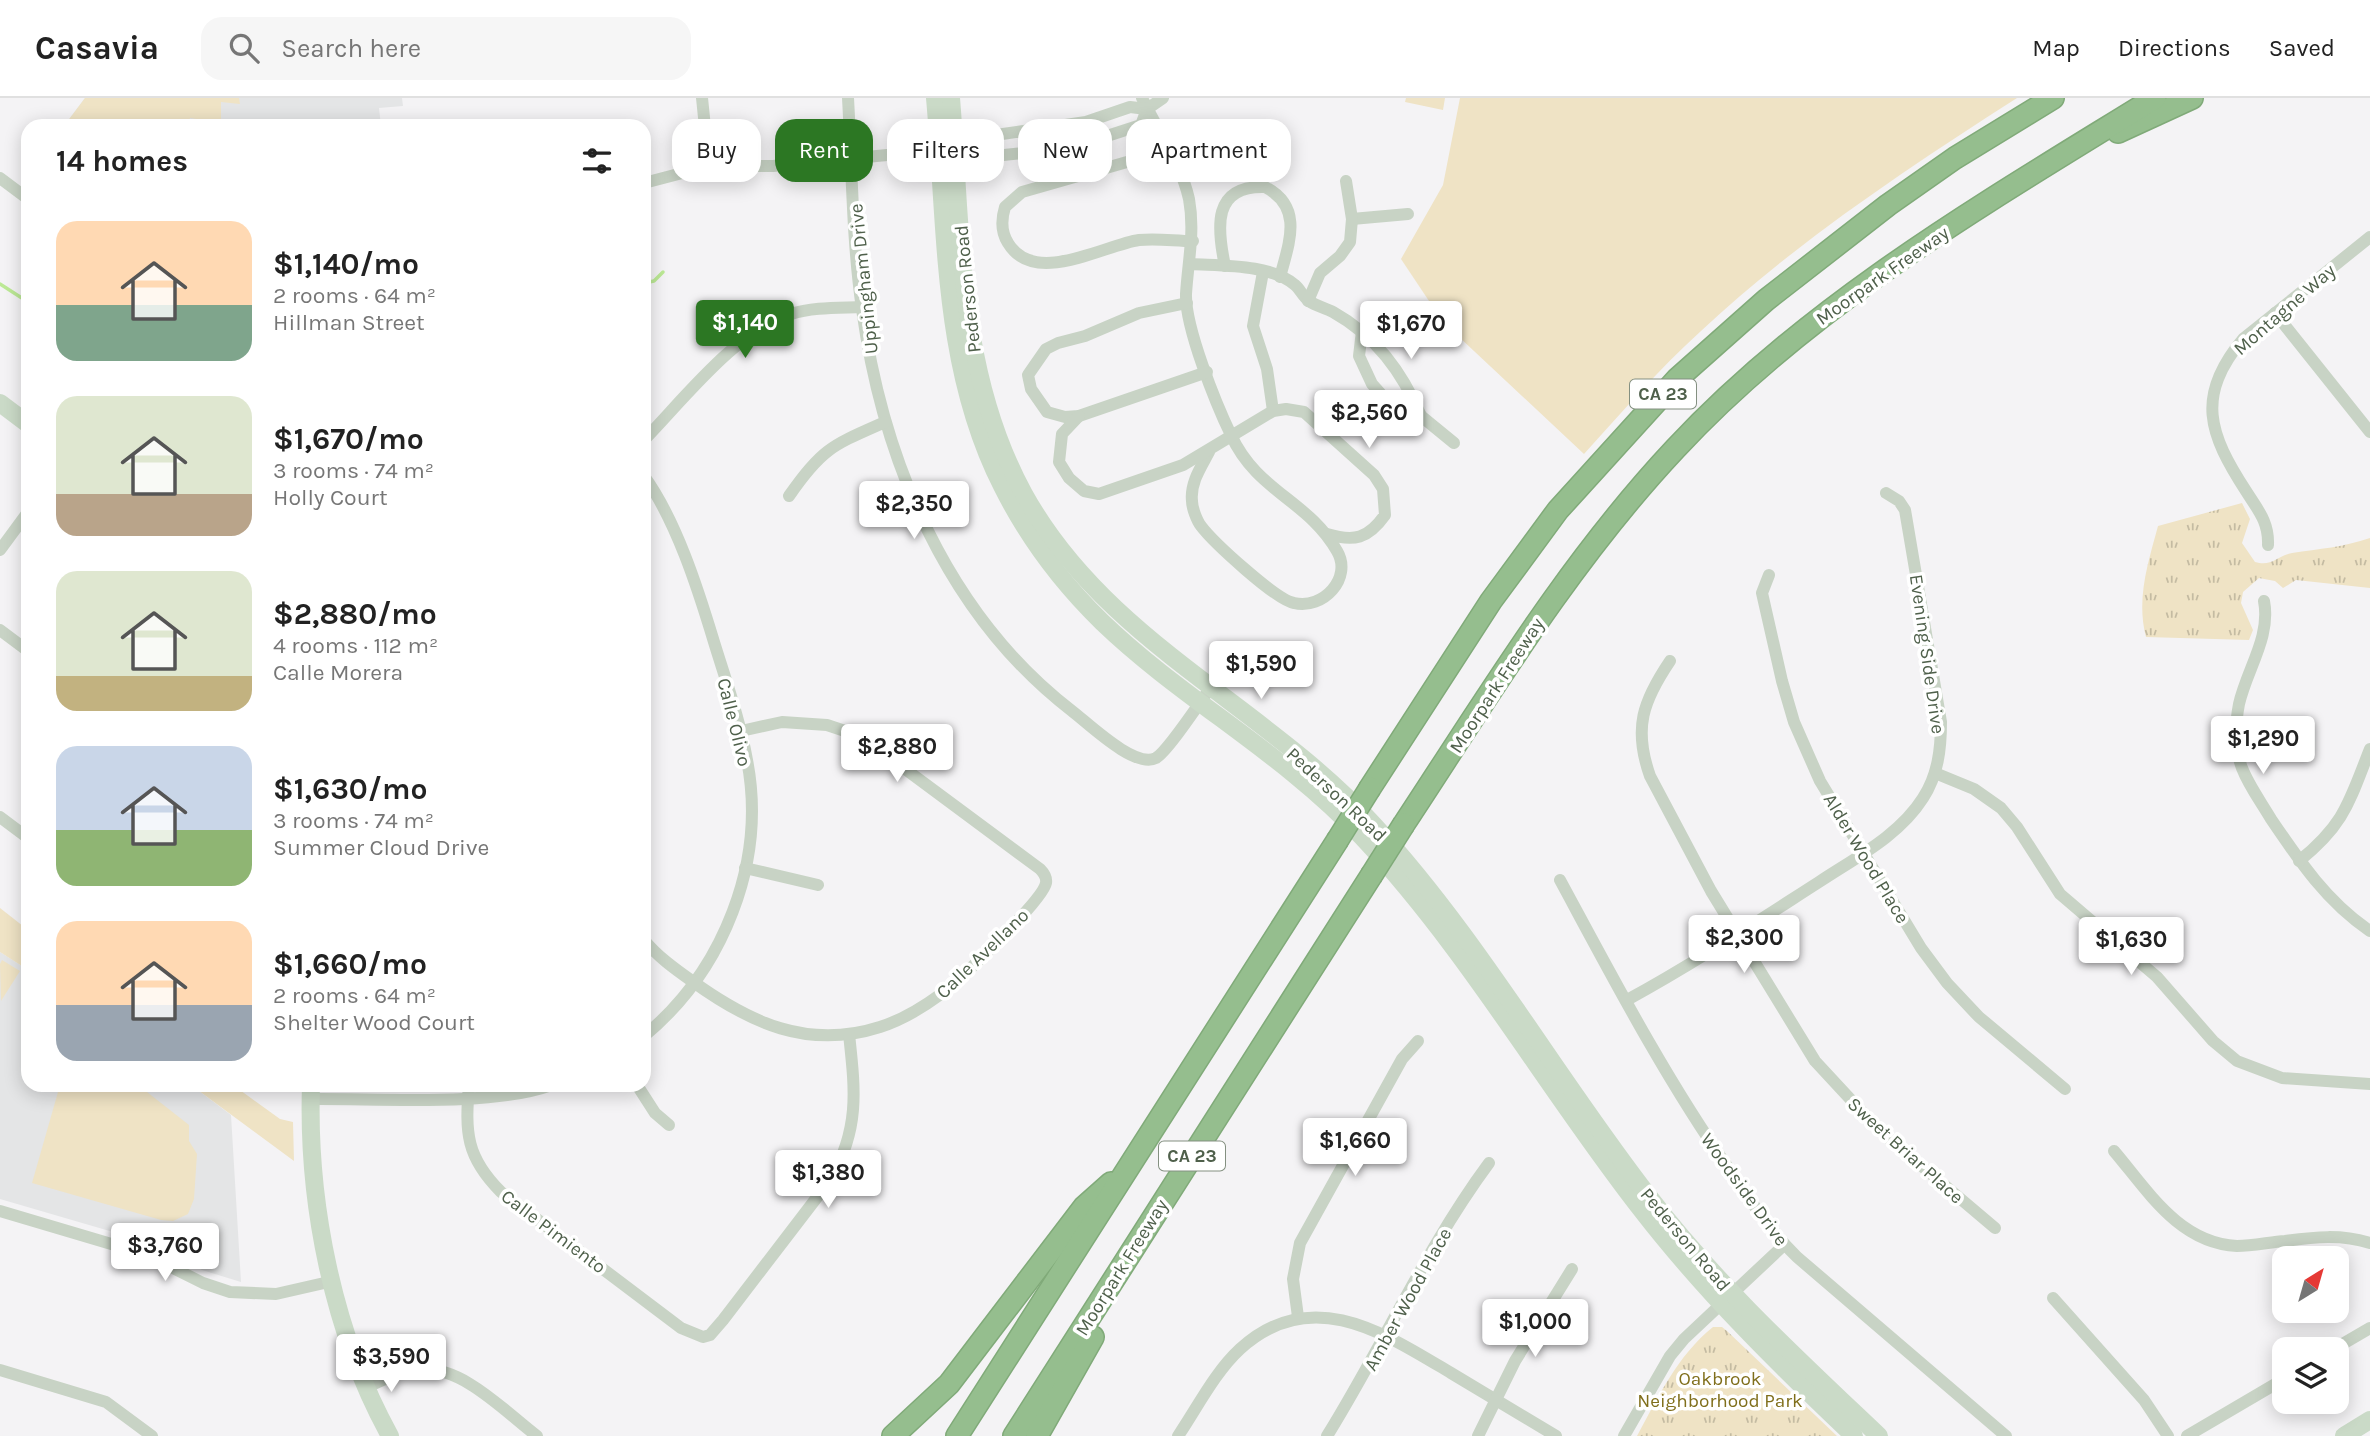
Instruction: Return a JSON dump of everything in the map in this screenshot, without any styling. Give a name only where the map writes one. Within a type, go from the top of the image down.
[{"type":"highway","name":"CA 23","points":[[957,1436],[1491,601],[1558,510],[1677,379],[1766,300],[1888,205],[1955,158],[2053,98]]},
{"type":"highway","name":"Moorpark Freeway","points":[[1014,1436],[1404,824],[1559,590],[1622,508],[1731,393],[1868,281],[2155,98]]},
{"type":"highway","points":[[2085,141],[2133,127],[2192,98]]},
{"type":"highway","points":[[1037,1436],[1207,1133]]},
{"type":"highway","points":[[893,1436],[949,1384],[1084,1207],[1131,1165]]},
{"type":"street","points":[[702,98],[704,119]]},
{"type":"street","name":"Uppingham Drive","points":[[848,98],[849,119]]},
{"type":"street","name":"Pederson Road","points":[[935,98],[940,119]]},
{"type":"street","name":"Pederson Road","points":[[949,119],[951,98]]},
{"type":"street","points":[[1004,136],[1086,122],[1163,98]]},
{"type":"street","points":[[1144,103],[1153,119]]},
{"type":"street","points":[[1004,155],[1070,148],[1141,125],[1144,103]]},
{"type":"street","points":[[1126,162],[1022,192],[1005,207],[1003,230],[1011,248],[1018,254],[1043,262],[1078,260],[1138,240],[1193,242]]},
{"type":"street","points":[[651,181],[672,176]]},
{"type":"street","points":[[0,178],[21,194]]},
{"type":"street","points":[[1308,301],[1320,273],[1340,256],[1350,242],[1352,219],[1346,181]]},
{"type":"street","name":"Uppingham Drive","points":[[853,182],[862,307],[885,422],[907,484],[938,550],[992,631],[1045,689],[1129,755],[1142,760],[1155,759],[1166,749],[1206,694]]},
{"type":"street","name":"Pederson Road","points":[[949,182],[957,353],[973,416],[1002,486],[1025,527],[1079,598],[1127,644],[1206,694]]},
{"type":"street","name":"Pederson Road","points":[[958,182],[971,345],[988,411],[1013,472],[1051,536],[1098,594],[1321,795],[1411,892],[1641,1209],[1726,1299],[1879,1436]]},
{"type":"street","points":[[1184,182],[1193,242],[1187,303],[1193,331],[1231,436],[1258,478],[1298,507],[1327,534],[1342,563],[1341,573],[1325,598],[1307,604],[1295,604],[1273,593],[1199,524],[1192,501],[1195,480],[1209,452]]},
{"type":"street","points":[[1225,266],[1219,238],[1222,209],[1232,195],[1244,188],[1265,187],[1286,203],[1292,223],[1280,276]]},
{"type":"street","points":[[1352,219],[1408,214]]},
{"type":"street","name":"Montagne Way","points":[[2268,545],[2269,526],[2222,454],[2214,432],[2212,409],[2216,382],[2228,357],[2243,339],[2370,237]]},
{"type":"street","points":[[1191,264],[1263,272],[1280,276],[1294,284],[1308,301],[1362,331],[1396,368],[1421,416]]},
{"type":"street","points":[[1263,272],[1253,326],[1267,369],[1273,411]]},
{"type":"street","points":[[1187,303],[1139,313],[1046,349],[1028,375],[1031,389],[1047,412],[1065,418],[1079,416],[1207,372]]},
{"type":"street","points":[[651,433],[745,337],[767,323],[793,313],[862,307]]},
{"type":"street","points":[[2275,313],[2365,416],[2370,432]]},
{"type":"street","points":[[1362,331],[1359,356],[1372,384],[1388,402],[1421,416],[1454,443]]},
{"type":"street","points":[[0,403],[21,419]]},
{"type":"street","points":[[1079,416],[1062,434],[1059,462],[1069,478],[1084,491],[1099,494],[1183,465],[1209,452],[1273,411],[1286,409],[1304,412],[1374,475],[1383,489],[1385,516],[1369,535],[1346,539],[1327,534]]},
{"type":"street","points":[[789,496],[809,466],[831,446],[885,422]]},
{"type":"street","name":"Calle Olivo","points":[[651,486],[659,498],[699,597],[741,731],[748,762],[750,796],[745,868],[726,930],[695,983],[674,1009],[651,1030]]},
{"type":"street","name":"Evening Side Drive","points":[[1626,1000],[1739,934],[1865,851],[1909,817],[1923,798],[1935,773],[1941,747],[1941,722],[1905,510],[1899,500],[1886,493]]},
{"type":"street","points":[[0,550],[21,522]]},
{"type":"street","name":"Alder Wood Place","points":[[1769,575],[1762,593],[1794,722],[1820,781],[1865,851],[1921,948],[1947,984],[1979,1017],[2065,1089]]},
{"type":"street","points":[[2264,601],[2267,620],[2240,701],[2236,747],[2249,785],[2299,861],[2337,905],[2370,932]]},
{"type":"street","points":[[0,630],[21,646]]},
{"type":"street","name":"Sweet Briar Place","points":[[1670,661],[1645,704],[1641,729],[1643,756],[1650,776],[1711,891],[1795,1031],[1837,1088],[1878,1129],[1995,1228]]},
{"type":"street","name":"Calle Avellano","points":[[651,946],[695,983],[750,1019],[804,1034],[849,1034],[895,1022],[944,992],[1040,895],[1046,880],[1040,869],[881,752],[848,732],[827,724],[782,722],[741,731]]},
{"type":"street","points":[[2299,861],[2337,826],[2370,749]]},
{"type":"street","points":[[1935,773],[1974,789],[2001,808],[2017,827],[2060,894],[2157,977],[2213,1041],[2237,1061],[2281,1078],[2370,1084]]},
{"type":"street","points":[[0,817],[21,833]]},
{"type":"street","points":[[745,868],[818,885]]},
{"type":"street","name":"Woodside Drive","points":[[1560,880],[1694,1119],[1784,1245],[2006,1436]]},
{"type":"street","name":"Calle Pimiento","points":[[468,1092],[468,1141],[475,1161],[484,1175],[501,1192],[681,1328],[703,1337],[710,1335],[723,1320],[831,1179],[844,1155],[852,1129],[856,1095],[849,1034]]},
{"type":"street","points":[[1298,1317],[1293,1279],[1300,1243],[1402,1059],[1418,1041]]},
{"type":"street","points":[[311,1092],[316,1184],[333,1281],[348,1336],[367,1387],[390,1436]]},
{"type":"street","points":[[642,1092],[655,1113],[669,1125]]},
{"type":"street","points":[[2114,1151],[2171,1217],[2201,1238],[2241,1246],[2323,1236],[2354,1238],[2370,1243]]},
{"type":"street","name":"Amber Wood Place","points":[[1327,1436],[1387,1335],[1418,1275],[1489,1163]]},
{"type":"street","points":[[0,1211],[145,1254],[203,1283],[230,1292],[276,1294],[333,1281]]},
{"type":"street","points":[[1624,1436],[1670,1356],[1784,1245]]},
{"type":"street","points":[[1478,1436],[1515,1361],[1572,1269]]},
{"type":"street","points":[[2053,1298],[2144,1400],[2168,1436]]},
{"type":"street","name":"Pederson Road","points":[[1726,1299],[1763,1350],[1854,1436]]},
{"type":"street","points":[[1178,1436],[1239,1350],[1259,1335],[1298,1317],[1344,1321],[1387,1335],[1556,1436]]},
{"type":"street","points":[[2349,1340],[2370,1328]]},
{"type":"street","points":[[367,1387],[420,1369],[444,1372],[460,1378],[537,1436]]},
{"type":"street","points":[[0,1370],[106,1402],[152,1436]]},
{"type":"street","points":[[2187,1436],[2272,1386]]},
{"type":"street","points":[[2344,1436],[2370,1420]]},
{"type":"shaded area","points":[[85,98],[402,98],[403,106],[379,108],[380,119],[69,119]]},
{"type":"shaded area","points":[[0,952],[21,966],[21,1092],[200,1092],[231,1115],[241,1282],[202,1270],[161,1246],[0,1199]]},
{"type":"green space","points":[[85,98],[239,98],[240,104],[221,102],[221,119],[69,119]]},
{"type":"green space","points":[[1406,98],[1445,98],[1443,110],[1405,102]]},
{"type":"green space","points":[[1460,98],[2017,98],[1854,207],[1737,298],[1685,345],[1584,454],[1443,322],[1401,259],[1443,185]]},
{"type":"green space","points":[[2242,503],[2250,519],[2242,543],[2255,562],[2266,563],[2287,554],[2341,546],[2370,538],[2370,588],[2296,580],[2283,588],[2275,581],[2259,578],[2243,592],[2241,603],[2253,630],[2249,640],[2146,637],[2143,595],[2158,526]]},
{"type":"green space","points":[[0,908],[21,924],[21,966],[0,952]]},
{"type":"green space","points":[[2,960],[20,971],[1,1001],[0,964]]},
{"type":"green space","points":[[58,1092],[147,1092],[189,1125],[189,1141],[197,1154],[194,1199],[188,1214],[173,1221],[161,1220],[32,1183]]},
{"type":"green space","points":[[200,1092],[243,1092],[280,1119],[293,1122],[294,1161]]},
{"type":"green space","name":"Oakbrook Neighborhood Park","points":[[1713,1327],[1722,1327],[1727,1331],[1837,1436],[1637,1436],[1679,1364],[1700,1338]]},
{"type":"waterway","points":[[651,282],[663,272]]},
{"type":"waterway","points":[[0,284],[21,298]]}]
